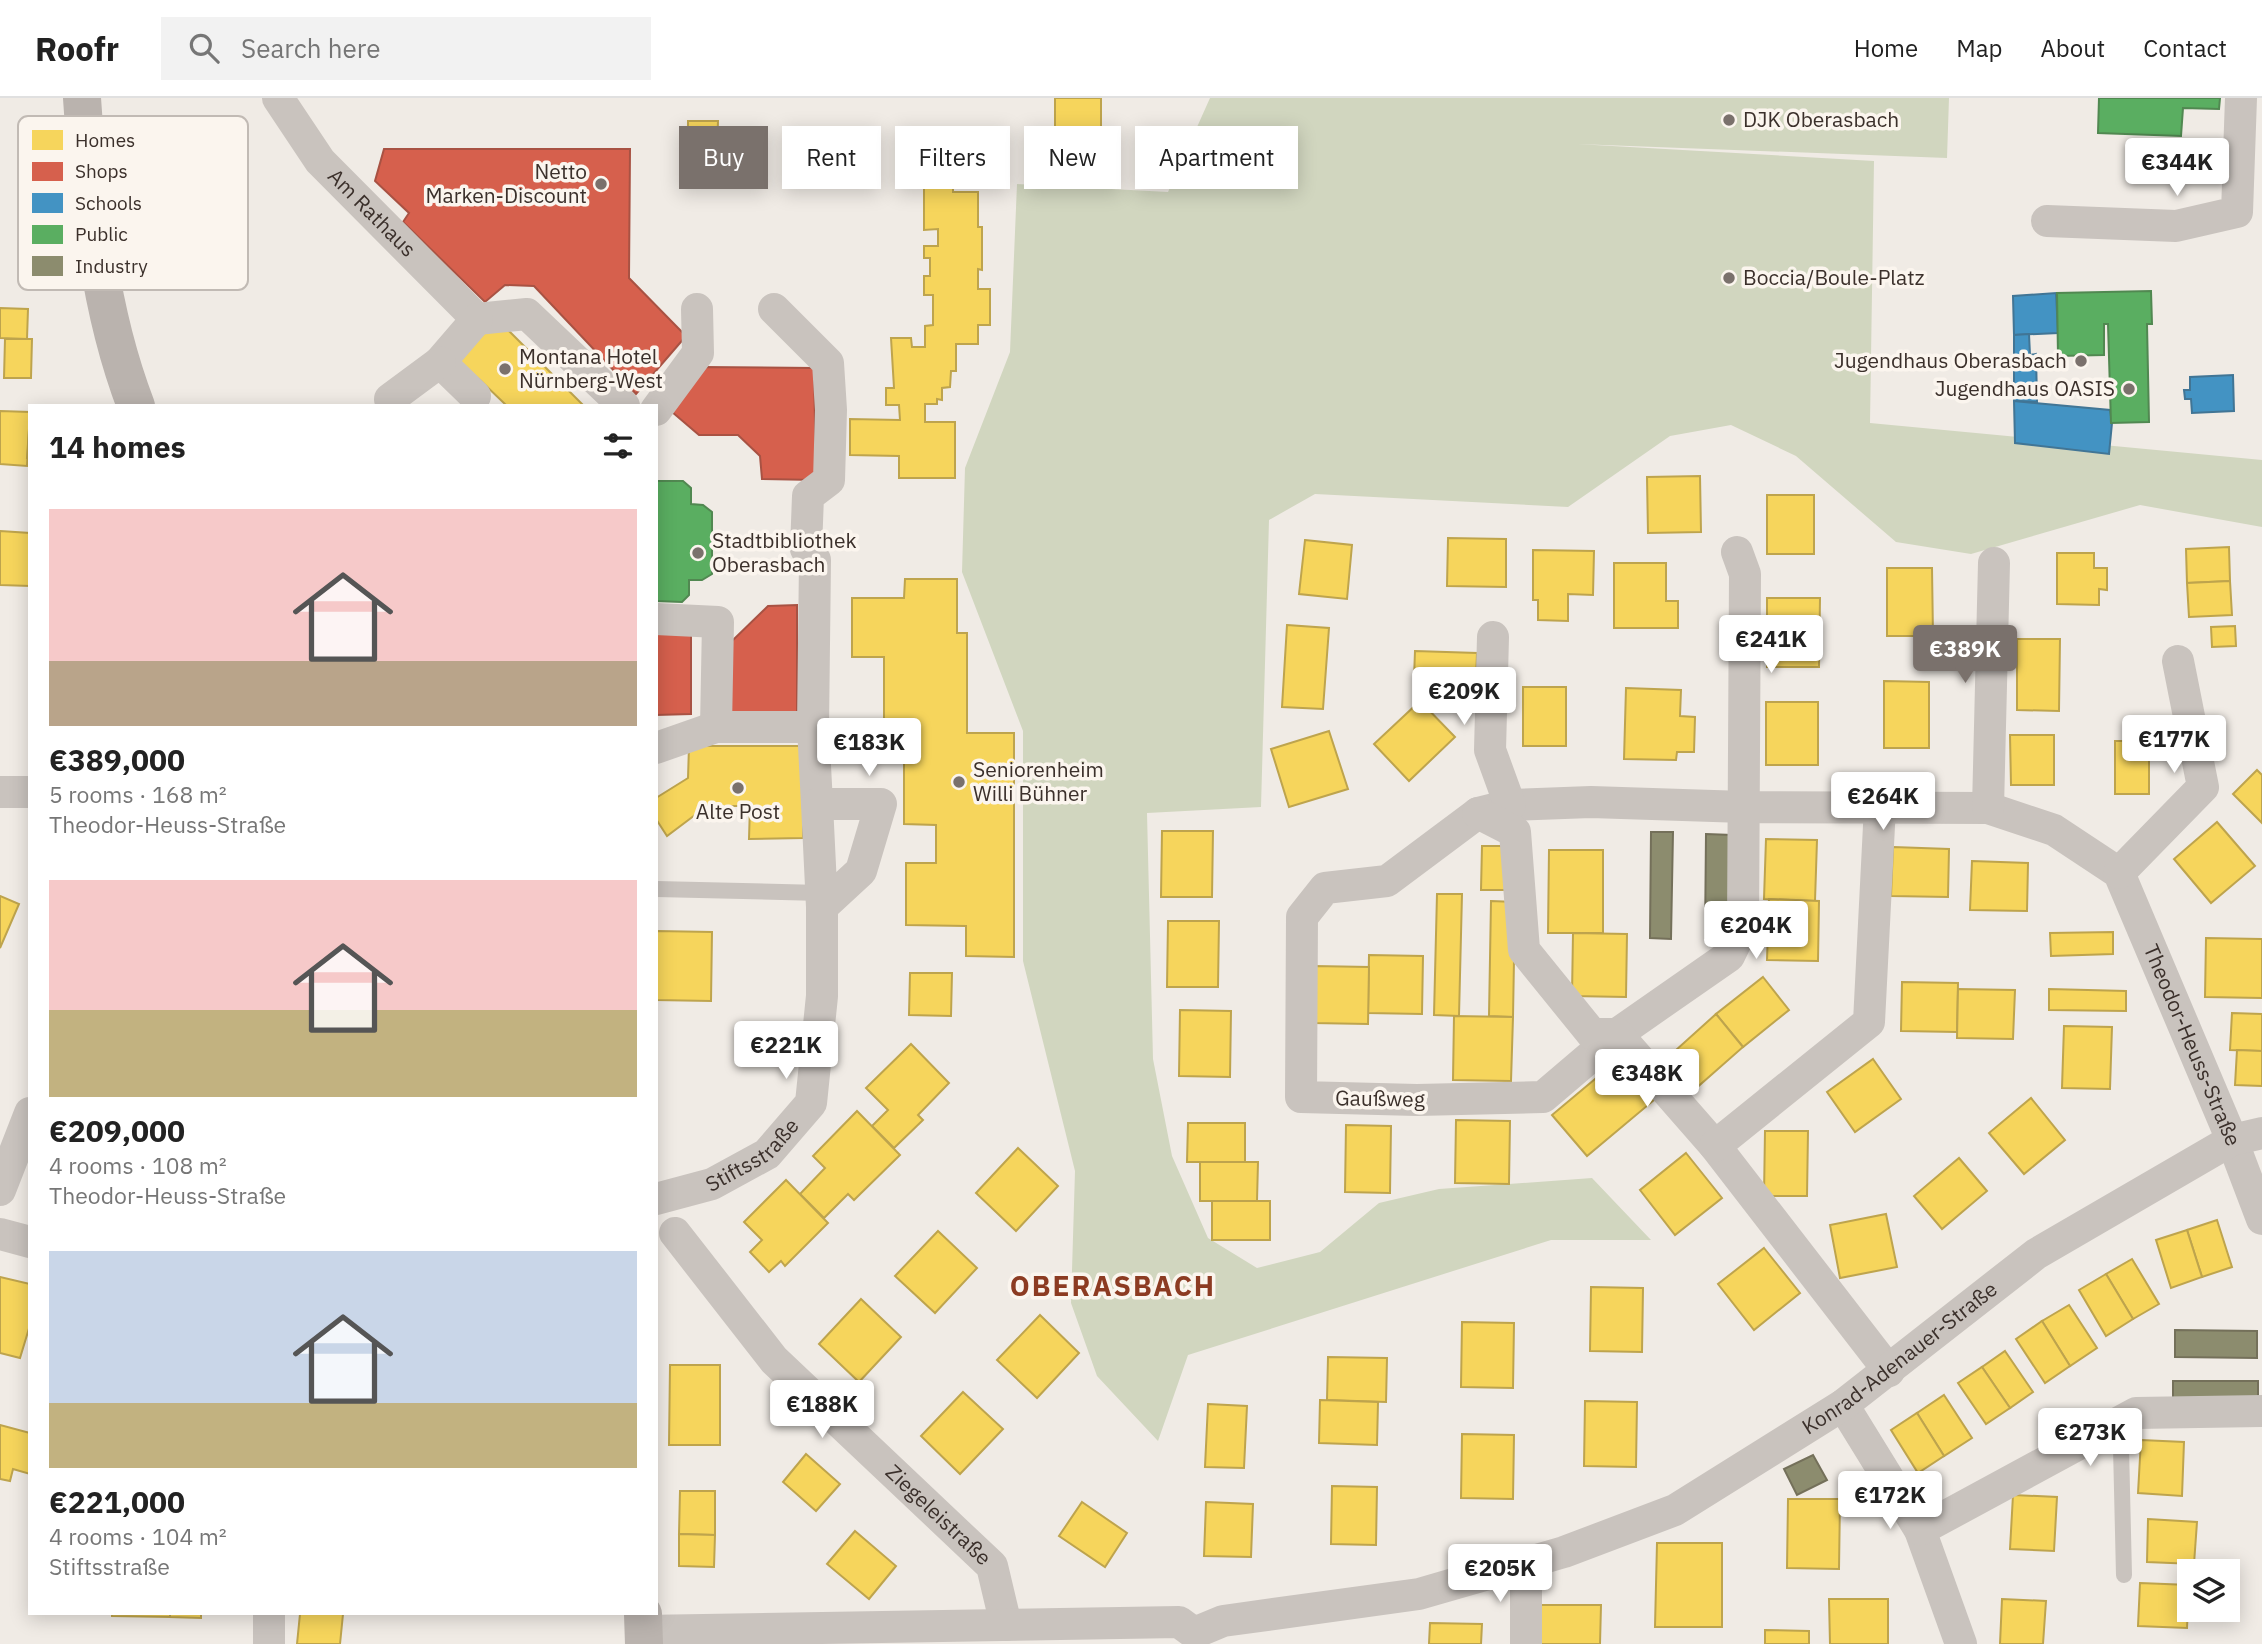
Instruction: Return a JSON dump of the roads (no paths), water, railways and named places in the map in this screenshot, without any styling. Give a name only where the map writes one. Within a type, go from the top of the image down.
[{"type":"street","points":[[82,98],[83,116]]},
{"type":"street","name":"Am Rathaus","points":[[278,98],[320,161],[477,319]]},
{"type":"street","points":[[2047,221],[2176,226],[2237,212],[2241,98]]},
{"type":"street","points":[[103,290],[135,404]]},
{"type":"street","points":[[658,407],[698,353],[697,309]]},
{"type":"street","points":[[774,309],[828,363],[831,410],[829,480],[808,496],[806,549],[815,560],[813,727],[817,804],[881,804],[861,872],[822,900]]},
{"type":"street","points":[[390,399],[440,362],[477,319],[527,314],[622,404]]},
{"type":"street","points":[[440,362],[475,396]]},
{"type":"street","points":[[1478,813],[1515,832],[1524,950],[1592,1034],[1617,1034],[1730,956],[1743,927],[1745,574],[1737,552]]},
{"type":"street","points":[[1988,808],[1994,563]]},
{"type":"street","points":[[658,619],[718,622],[716,727]]},
{"type":"street","points":[[1493,637],[1490,750],[1510,805]]},
{"type":"street","points":[[1478,813],[1510,805],[1591,802],[1744,807],[1988,808],[2054,830],[2119,873],[2203,787],[2178,661]]},
{"type":"street","points":[[658,747],[716,727],[813,727]]},
{"type":"street","points":[[0,792],[28,792]]},
{"type":"street","name":"Stiftsstraße","points":[[658,1198],[712,1184],[767,1154],[811,1103],[822,996],[822,900],[817,804]]},
{"type":"street","points":[[1715,1146],[1869,1022],[1880,806]]},
{"type":"street","name":"Gaußweg","points":[[1478,813],[1387,881],[1325,888],[1302,917],[1301,1097],[1416,1100],[1543,1097],[1617,1034]]},
{"type":"street","name":"Theodor-Heuss-Straße","points":[[2119,873],[2247,1137],[2262,1219]]},
{"type":"street","points":[[1617,1034],[1715,1146],[1889,1371]]},
{"type":"street","points":[[0,1190],[28,1118]]},
{"type":"street","name":"Konrad-Adenauer-Straße","points":[[643,1630],[942,1635],[1006,1625],[1179,1622],[1197,1638],[1223,1621],[1419,1594],[1564,1552],[1675,1510],[1843,1405],[2036,1254],[2247,1137]]},
{"type":"street","name":"Ziegeleistraße","points":[[674,1233],[774,1360],[992,1566],[1006,1625]]},
{"type":"street","points":[[0,1234],[28,1241]]},
{"type":"street","points":[[1843,1405],[1920,1530],[1961,1644]]},
{"type":"street","points":[[1920,1530],[2136,1413],[2262,1411]]},
{"type":"street","points":[[1526,1563],[1526,1644]]},
{"type":"street","points":[[269,1615],[269,1644]]},
{"type":"lane","points":[[658,889],[822,900]]},
{"type":"lane","points":[[2117,1423],[2121,1447],[2124,1575]]},
{"type":"place","name":"DJK Oberasbach","points":[[1729,120]]},
{"type":"place","name":"Netto Marken-Discount","points":[[601,184]]},
{"type":"place","name":"Boccia/Boule-Platz","points":[[1729,278]]},
{"type":"place","name":"Jugendhaus Oberasbach","points":[[2081,361]]},
{"type":"place","name":"Montana Hotel Nürnberg-West","points":[[505,369]]},
{"type":"place","name":"Jugendhaus OASIS","points":[[2129,389]]},
{"type":"place","name":"Stadtbibliothek Oberasbach","points":[[698,553]]},
{"type":"place","name":"Seniorenheim Willi Bühner","points":[[959,782]]},
{"type":"place","name":"Alte Post","points":[[738,788]]},
{"type":"district","name":"OBERASBACH","points":[[1113,1286]]}]
